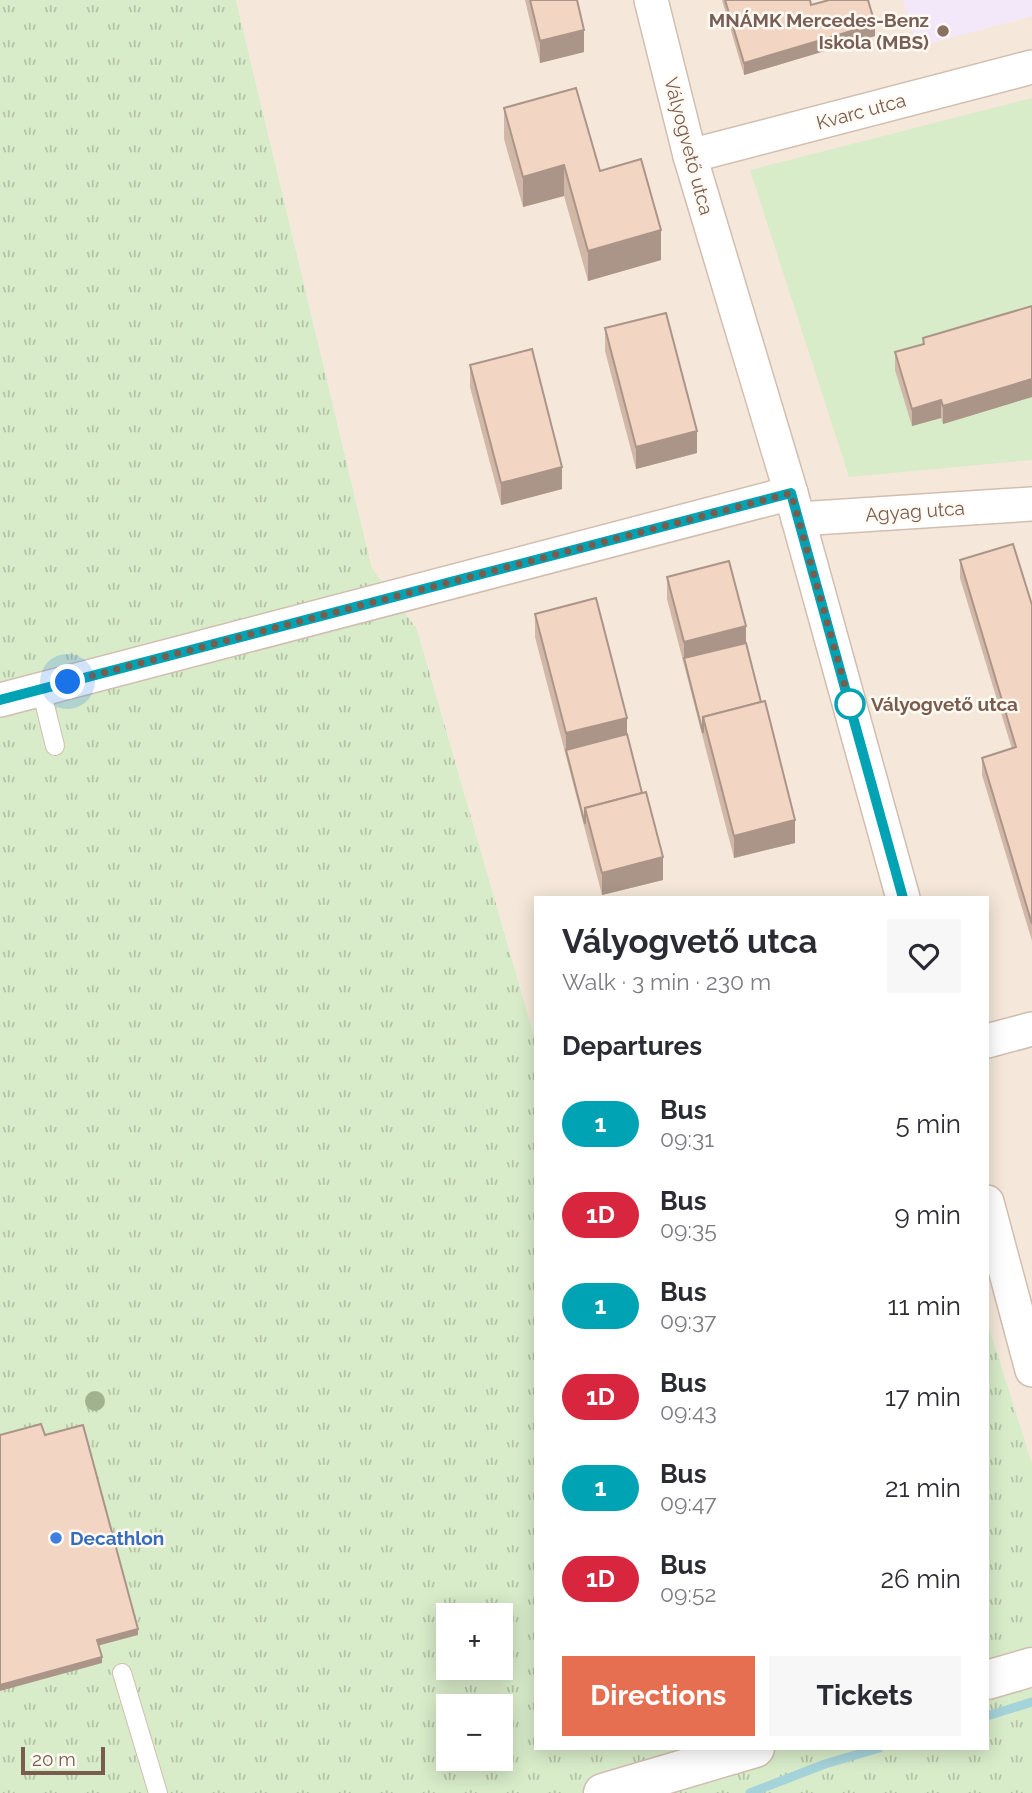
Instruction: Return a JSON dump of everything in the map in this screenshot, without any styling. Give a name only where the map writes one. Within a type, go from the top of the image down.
[{"type":"street","name":"Vályogvető utca","points":[[651,0],[690,156],[795,506],[902,896]]},
{"type":"street","name":"Kvarc utca","points":[[690,156],[1032,67]]},
{"type":"street","name":"Agyag utca","points":[[0,700],[795,506],[1032,503]]},
{"type":"street","points":[[989,1040],[1032,1029]]},
{"type":"street","points":[[989,1209],[1032,1370]]},
{"type":"street","points":[[989,1679],[1032,1667]]},
{"type":"street","points":[[603,1793],[748,1750]]},
{"type":"lane","points":[[41,689],[55,746]]},
{"type":"lane","points":[[122,1673],[158,1793]]},
{"type":"shaded area","points":[[236,0],[1032,0],[1032,1463],[989,1327],[989,896],[534,896],[534,1036],[417,629],[372,568]]},
{"type":"shaded area","name":"MNÁMK Mercedes-Benz Iskola (MBS)","points":[[903,0],[1032,0],[1032,16],[917,47]]},
{"type":"green space","points":[[0,0],[236,0],[372,568],[417,629],[534,1036],[534,1750],[989,1750],[989,1327],[1032,1463],[1032,1793],[0,1793]]},
{"type":"green space","points":[[1032,98],[1032,460],[849,477],[750,170]]},
{"type":"building","points":[[530,0],[577,0],[584,30],[540,41]]},
{"type":"building","points":[[725,0],[810,0],[811,5],[829,0],[868,0],[875,24],[744,63]]},
{"type":"building","points":[[576,88],[600,171],[641,159],[661,230],[588,251],[564,165],[523,177],[504,108]]},
{"type":"building","points":[[1032,306],[1032,379],[943,406],[941,400],[912,409],[895,352],[924,344],[923,338]]},
{"type":"building","points":[[666,313],[697,431],[636,447],[605,328]]},
{"type":"building","points":[[532,349],[562,467],[501,483],[470,365]]},
{"type":"building","points":[[1013,544],[1032,605],[1032,924],[982,758],[1016,747],[960,560]]},
{"type":"building","points":[[729,561],[746,626],[684,642],[667,577]]},
{"type":"building","points":[[596,598],[627,718],[566,733],[535,614]]},
{"type":"building","points":[[746,643],[761,702],[703,717],[703,733],[684,658]]},
{"type":"building","points":[[765,701],[795,820],[734,836],[703,717]]},
{"type":"building","points":[[627,734],[642,793],[585,808],[585,824],[566,750]]},
{"type":"building","points":[[646,792],[663,857],[602,873],[585,808]]},
{"type":"building","name":"Decathlon","points":[[41,1424],[45,1435],[83,1425],[138,1629],[97,1640],[102,1657],[0,1685],[0,1435]]},
{"type":"waterway","points":[[989,1715],[1032,1702]]},
{"type":"waterway","points":[[750,1793],[825,1764],[872,1750]]},
{"type":"bus line","name":"1","points":[[0,700],[791,493],[902,896]]},
{"type":"place","name":"MNÁMK Mercedes-Benz Iskola (MBS)","points":[[943,31]]},
{"type":"place","name":"Vályogvető utca","points":[[850,704]]},
{"type":"place","name":"Decathlon","points":[[56,1538]]},
{"type":"route","points":[[68,682],[791,493],[850,704]]}]
